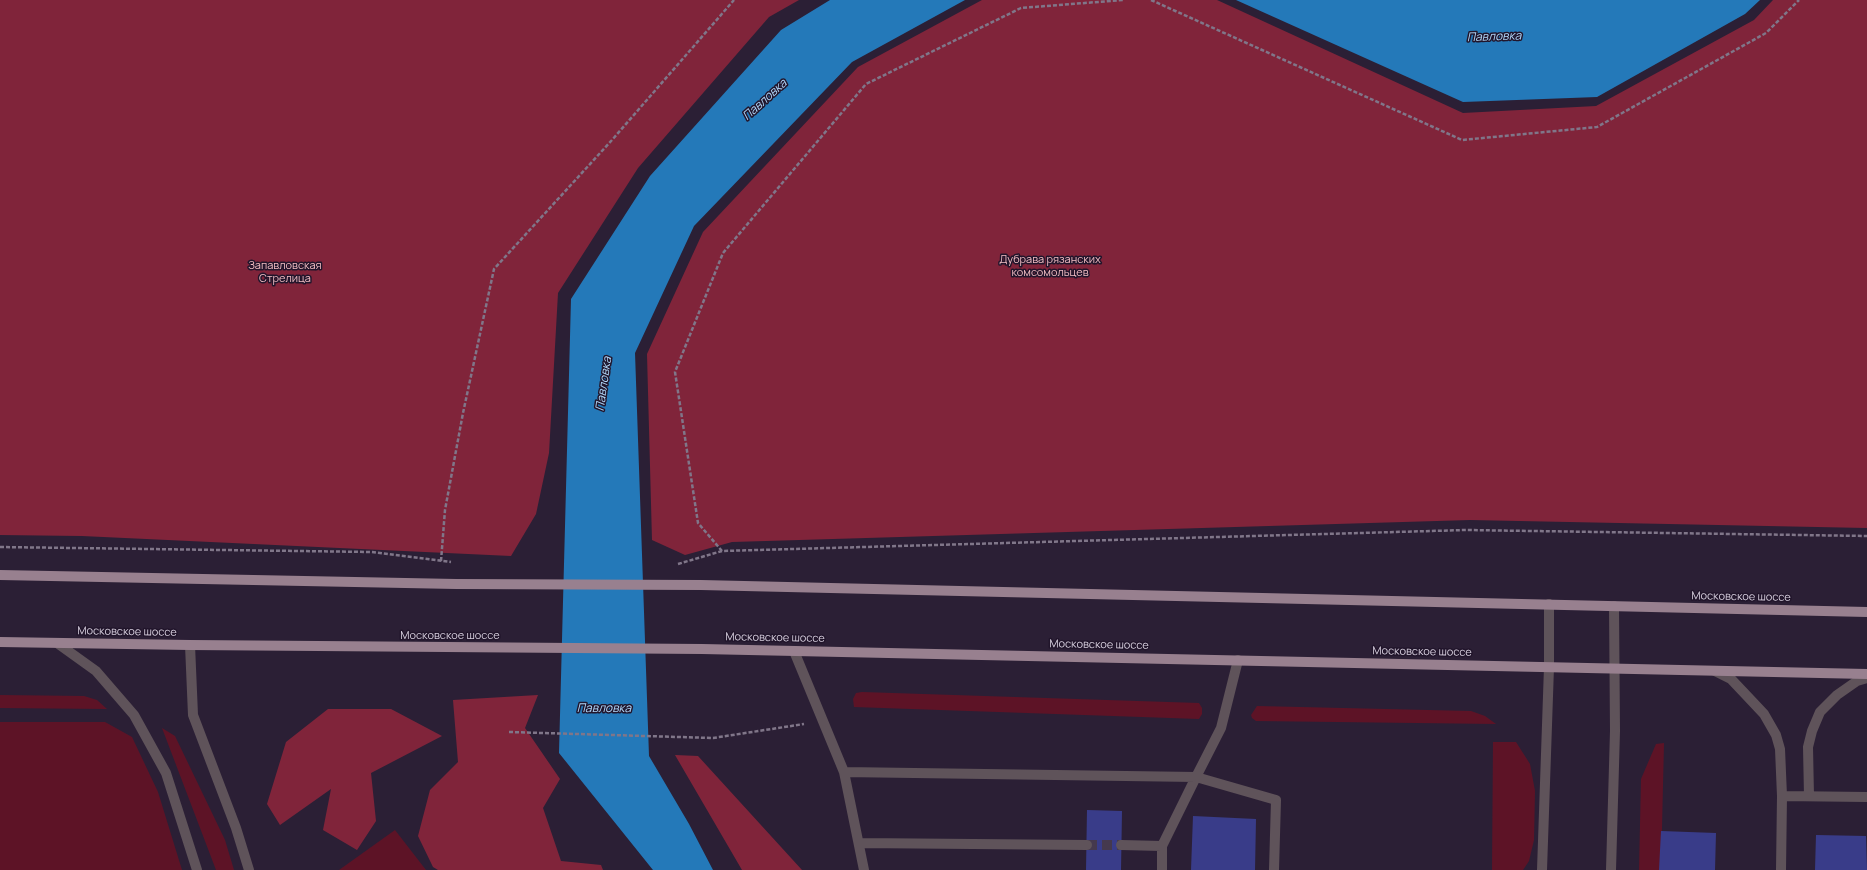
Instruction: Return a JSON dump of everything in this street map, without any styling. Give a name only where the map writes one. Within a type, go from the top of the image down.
[{"type":"main road","name":"Московское шоссе","points":[[0,575],[456,584],[701,585],[1867,612]]},
{"type":"main road","name":"Московское шоссе","points":[[0,642],[455,648],[702,649],[1867,674]]},
{"type":"street","points":[[1542,870],[1549,667],[1548,604]]},
{"type":"street","points":[[1611,870],[1615,731],[1614,606]]},
{"type":"street","points":[[57,643],[96,670],[134,716],[166,773],[197,870]]},
{"type":"street","points":[[190,645],[193,715],[236,828],[249,870]]},
{"type":"street","points":[[794,651],[844,772],[864,870]]},
{"type":"street","points":[[1162,870],[1162,846],[1221,728],[1238,660]]},
{"type":"street","points":[[1715,671],[1731,679],[1764,714],[1776,735],[1780,749],[1782,796],[1781,870]]},
{"type":"street","points":[[1809,796],[1808,747],[1812,731],[1820,712],[1837,695],[1857,681],[1867,678]]},
{"type":"street","points":[[844,772],[1196,776],[1276,800],[1274,870]]},
{"type":"street","points":[[1782,796],[1867,797]]},
{"type":"street","points":[[859,843],[1087,845]]},
{"type":"street","points":[[1122,845],[1162,846]]},
{"type":"path","points":[[441,561],[446,502],[463,413],[494,269],[612,140],[734,0]]},
{"type":"path","points":[[722,551],[698,523],[675,372],[723,253],[866,84],[1021,8],[1123,0]]},
{"type":"path","points":[[1151,0],[1462,140],[1598,127],[1766,33],[1799,0]]},
{"type":"path","points":[[673,565],[722,551],[1466,530],[1867,536]]},
{"type":"path","points":[[0,547],[372,552],[454,563]]},
{"type":"path","points":[[509,732],[713,738],[824,721]]},
{"type":"shaded area","points":[[856,693],[1199,703],[1202,708],[1202,714],[1199,719],[854,707],[853,699]]},
{"type":"shaded area","points":[[0,695],[84,696],[97,700],[107,709],[0,708]]},
{"type":"shaded area","points":[[1257,706],[1471,711],[1485,716],[1496,724],[1256,721],[1251,715]]},
{"type":"shaded area","points":[[0,722],[105,722],[132,737],[158,792],[182,870],[0,870]]},
{"type":"shaded area","points":[[162,728],[175,736],[225,840],[234,870],[216,870]]},
{"type":"shaded area","points":[[1493,742],[1516,742],[1530,764],[1535,791],[1534,840],[1529,861],[1523,870],[1492,870]]},
{"type":"shaded area","points":[[1664,743],[1661,870],[1639,870],[1641,779],[1656,744]]},
{"type":"shaded area","points":[[395,830],[426,870],[339,870]]},
{"type":"green space","name":"Запавловская Стрелица","points":[[0,0],[799,0],[769,17],[638,168],[558,293],[549,453],[536,514],[511,556],[82,536],[0,535]]},
{"type":"green space","name":"Дубрава рязанских комсомольцев","points":[[982,0],[1217,0],[1463,113],[1596,106],[1754,20],[1773,0],[1867,0],[1867,528],[1470,520],[732,542],[685,555],[652,540],[647,354],[703,232],[858,67]]},
{"type":"green space","points":[[538,695],[525,728],[560,779],[543,808],[561,861],[601,865],[603,870],[438,870],[433,867],[418,836],[430,790],[458,762],[453,700]]},
{"type":"green space","points":[[328,709],[391,709],[442,736],[371,773],[376,821],[357,850],[323,830],[331,789],[280,825],[267,804],[286,742]]},
{"type":"green space","points":[[675,755],[698,756],[802,870],[742,870]]},
{"type":"water","name":"Павловка","points":[[830,0],[965,0],[852,62],[694,226],[635,353],[649,756],[689,824],[713,870],[653,870],[559,753],[571,299],[650,176],[781,30]]},
{"type":"water","name":"Павловка","points":[[1236,0],[1760,0],[1745,14],[1597,97],[1463,102]]},
{"type":"building","points":[[1087,810],[1122,811],[1121,870],[1086,870]]},
{"type":"building","points":[[1193,816],[1256,819],[1255,870],[1191,870]]},
{"type":"building","points":[[1661,831],[1716,833],[1715,870],[1659,870]]},
{"type":"building","points":[[1816,835],[1866,836],[1867,870],[1815,870]]},
{"type":"tunnel","points":[[1087,845],[1121,845]]}]
